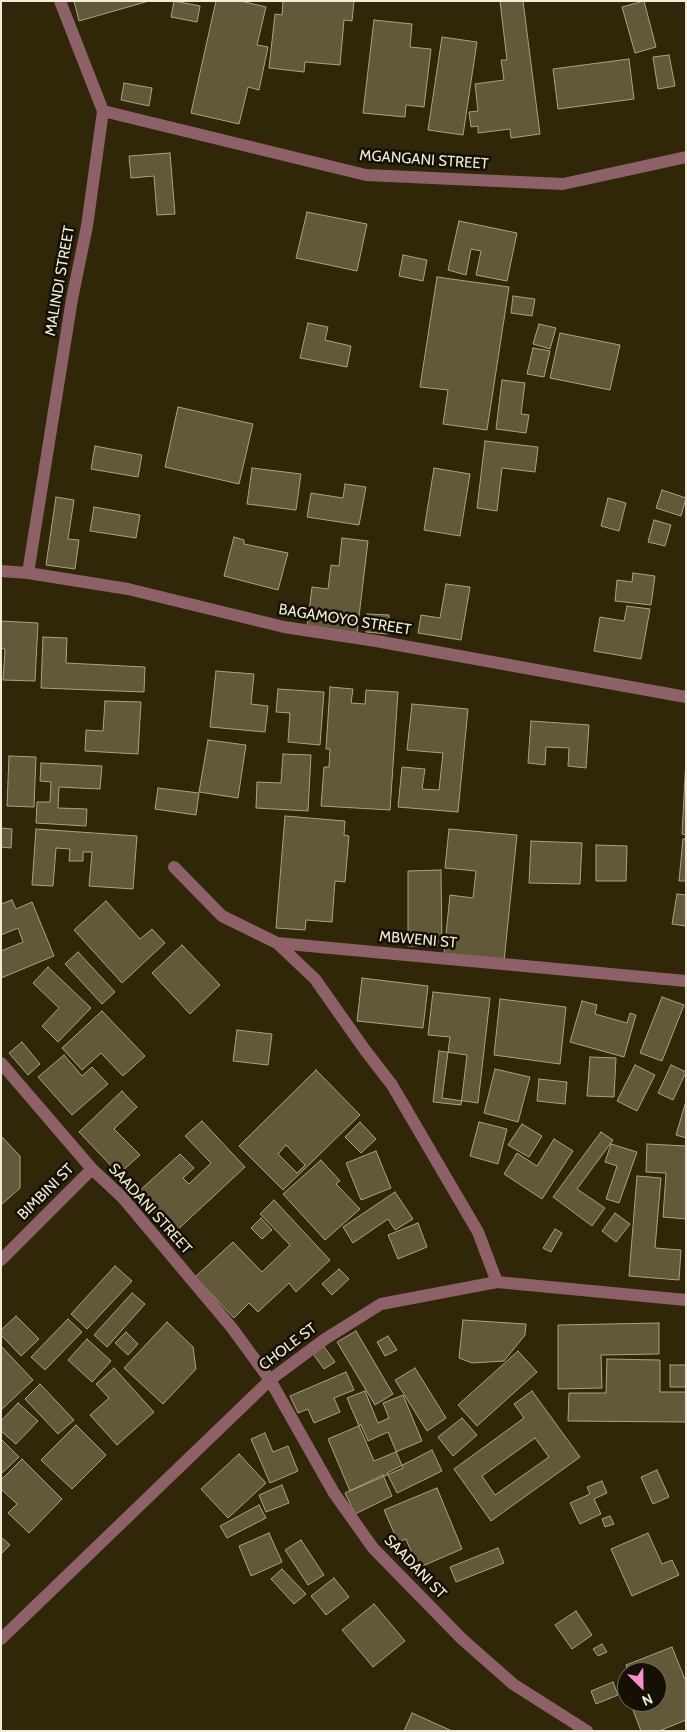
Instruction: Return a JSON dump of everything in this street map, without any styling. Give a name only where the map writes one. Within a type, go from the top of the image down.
[{"type":"street","name":"MALINDI STREET","points":[[28,573],[72,299],[87,226],[103,110],[60,1]]},
{"type":"street","name":"MGANGANI STREET","points":[[103,110],[366,175],[563,184],[686,157]]},
{"type":"street","name":"BAGAMOYO STREET","points":[[1,571],[28,573],[128,589],[284,627],[376,641],[686,697]]},
{"type":"street","name":"MBWENI ST","points":[[174,867],[222,916],[277,943],[686,980]]},
{"type":"street","points":[[277,943],[315,979],[392,1085],[478,1232],[497,1282]]},
{"type":"street","name":"SAADANI STREET","points":[[1,1063],[92,1169],[122,1197],[220,1313],[270,1380]]},
{"type":"street","name":"BIMBINI ST","points":[[1,1260],[92,1169]]},
{"type":"street","name":"CHOLE ST","points":[[1,1639],[270,1380],[325,1338],[381,1304],[497,1282],[686,1300]]},
{"type":"street","name":"SAADANI ST","points":[[270,1380],[334,1493],[374,1548],[462,1639],[513,1684],[587,1731]]},
{"type":"building","points":[[74,1],[149,1],[79,21]]},
{"type":"building","points":[[174,1],[200,6],[197,22],[171,17]]},
{"type":"building","points":[[216,1],[241,1],[266,7],[257,45],[268,47],[259,90],[248,87],[239,124],[191,113]]},
{"type":"building","points":[[283,1],[354,1],[352,21],[344,20],[340,65],[305,62],[304,72],[269,68],[275,14],[282,15]]},
{"type":"building","points":[[500,1],[523,1],[540,134],[511,138],[510,129],[478,133],[478,126],[471,127],[469,112],[478,111],[475,84],[504,80],[501,60],[507,60]]},
{"type":"building","points":[[644,1],[656,47],[635,53],[622,7]]},
{"type":"building","points":[[374,20],[412,24],[410,47],[431,49],[424,107],[406,105],[405,117],[363,113]]},
{"type":"building","points":[[442,37],[477,42],[463,135],[428,130]]},
{"type":"building","points":[[669,55],[675,86],[658,89],[653,57]]},
{"type":"building","points":[[629,59],[634,99],[558,109],[553,69]]},
{"type":"building","points":[[124,83],[152,88],[149,106],[121,100]]},
{"type":"building","points":[[170,153],[175,214],[157,215],[154,176],[131,178],[129,156]]},
{"type":"building","points":[[307,212],[367,224],[357,271],[296,258]]},
{"type":"building","points":[[459,221],[517,233],[507,281],[476,275],[481,251],[471,249],[466,275],[448,270]]},
{"type":"building","points":[[403,255],[427,260],[423,281],[399,276]]},
{"type":"building","points":[[437,277],[509,287],[487,430],[443,424],[448,390],[420,387]]},
{"type":"building","points":[[513,296],[535,299],[532,316],[511,313]]},
{"type":"building","points":[[308,323],[328,327],[325,340],[351,346],[347,367],[300,358]]},
{"type":"building","points":[[539,324],[556,328],[550,349],[533,344]]},
{"type":"building","points":[[560,333],[620,345],[610,390],[550,378]]},
{"type":"building","points":[[533,348],[550,351],[544,377],[527,374]]},
{"type":"building","points":[[502,380],[525,383],[521,414],[529,415],[526,433],[496,429]]},
{"type":"building","points":[[178,407],[253,424],[239,484],[165,467]]},
{"type":"building","points":[[485,441],[538,447],[535,472],[502,468],[497,511],[477,508]]},
{"type":"building","points":[[95,446],[142,455],[138,477],[91,469]]},
{"type":"building","points":[[252,468],[301,474],[296,510],[247,504]]},
{"type":"building","points":[[434,468],[470,474],[460,536],[424,530]]},
{"type":"building","points":[[345,484],[366,487],[359,525],[307,517],[311,493],[343,498]]},
{"type":"building","points":[[662,490],[686,498],[681,516],[656,508]]},
{"type":"building","points":[[56,497],[74,500],[68,539],[79,540],[75,569],[46,565]]},
{"type":"building","points":[[608,498],[626,503],[619,531],[601,526]]},
{"type":"building","points":[[94,507],[140,515],[136,538],[90,531]]},
{"type":"building","points":[[654,520],[671,525],[665,546],[648,542]]},
{"type":"building","points":[[234,537],[244,540],[244,544],[288,553],[278,590],[224,576]]},
{"type":"building","points":[[342,538],[368,541],[357,633],[307,628],[312,587],[328,589],[331,565],[339,566]]},
{"type":"building","points":[[633,573],[655,576],[651,605],[615,601],[617,580],[632,582]]},
{"type":"building","points":[[446,584],[470,587],[461,640],[418,633],[421,615],[440,618]]},
{"type":"building","points":[[627,606],[650,609],[641,659],[594,651],[600,617],[624,621]]},
{"type":"building","points":[[367,614],[389,615],[388,634],[366,632]]},
{"type":"building","points":[[1,621],[38,623],[35,681],[3,680],[5,649],[1,648]]},
{"type":"building","points":[[43,637],[67,638],[66,663],[145,667],[144,692],[41,688]]},
{"type":"building","points":[[216,671],[254,674],[251,704],[268,706],[265,732],[210,727]]},
{"type":"building","points":[[330,687],[353,689],[351,703],[365,704],[366,690],[398,692],[390,810],[321,806],[324,767],[329,767],[330,749],[326,749]]},
{"type":"building","points":[[278,689],[324,692],[320,745],[288,742],[290,713],[276,712]]},
{"type":"building","points":[[105,701],[141,702],[138,754],[85,751],[86,730],[103,731]]},
{"type":"building","points":[[412,704],[468,709],[458,812],[398,807],[402,767],[425,769],[422,789],[439,790],[443,753],[407,750]]},
{"type":"building","points":[[531,721],[589,725],[586,768],[568,766],[569,748],[546,747],[545,765],[528,763]]},
{"type":"building","points":[[208,740],[246,745],[238,798],[199,792]]},
{"type":"building","points":[[283,754],[311,755],[308,811],[256,808],[257,782],[281,783]]},
{"type":"building","points":[[9,756],[36,757],[34,807],[7,806]]},
{"type":"building","points":[[686,759],[686,835],[682,834]]},
{"type":"building","points":[[41,763],[102,766],[100,789],[59,787],[58,808],[87,809],[86,826],[36,823],[37,802],[50,802],[51,782],[40,781]]},
{"type":"building","points":[[158,788],[199,793],[196,815],[155,809]]},
{"type":"building","points":[[285,816],[345,821],[344,835],[349,836],[345,882],[335,881],[332,922],[306,920],[305,930],[276,928]]},
{"type":"building","points":[[1,828],[12,829],[11,848],[1,847]]},
{"type":"building","points":[[36,829],[137,836],[133,889],[89,886],[92,852],[83,852],[83,861],[69,861],[70,849],[56,848],[53,886],[32,885]]},
{"type":"building","points":[[449,829],[517,835],[504,961],[444,954],[450,895],[473,898],[476,871],[445,868]]},
{"type":"building","points":[[683,839],[686,839],[686,881],[679,881]]},
{"type":"building","points":[[531,841],[582,843],[580,884],[529,883]]},
{"type":"building","points":[[596,845],[627,846],[626,881],[596,881]]},
{"type":"building","points":[[441,870],[442,946],[408,946],[408,871]]},
{"type":"building","points":[[677,894],[686,895],[686,926],[672,924]]},
{"type":"building","points":[[12,900],[16,909],[32,902],[54,956],[1,978],[1,951],[23,942],[18,928],[1,935],[1,904]]},
{"type":"building","points":[[106,901],[140,939],[152,929],[165,943],[122,983],[74,930]]},
{"type":"building","points":[[182,945],[220,985],[190,1014],[152,973]]},
{"type":"building","points":[[78,952],[115,992],[102,1004],[65,964]]},
{"type":"building","points":[[48,967],[91,1008],[58,1042],[42,1026],[59,1008],[33,983]]},
{"type":"building","points":[[362,978],[428,986],[423,1028],[357,1021]]},
{"type":"building","points":[[433,992],[490,998],[478,1103],[442,1098],[450,1037],[428,1035]]},
{"type":"building","points":[[662,997],[684,1005],[662,1061],[640,1053]]},
{"type":"building","points":[[500,999],[566,1007],[560,1064],[494,1055]]},
{"type":"building","points":[[582,1001],[597,1005],[595,1014],[627,1023],[630,1013],[636,1015],[624,1057],[570,1042]]},
{"type":"building","points":[[102,1011],[145,1056],[123,1076],[101,1053],[82,1070],[62,1048]]},
{"type":"building","points":[[237,1030],[272,1034],[268,1065],[233,1061]]},
{"type":"building","points":[[22,1042],[40,1064],[28,1075],[9,1053]]},
{"type":"building","points":[[439,1051],[467,1055],[461,1105],[433,1102]]},
{"type":"building","points":[[64,1055],[82,1076],[92,1067],[108,1084],[72,1115],[38,1077]]},
{"type":"building","points":[[590,1057],[616,1058],[614,1097],[587,1096]]},
{"type":"building","points":[[635,1065],[655,1075],[637,1111],[617,1101]]},
{"type":"building","points":[[671,1065],[686,1072],[673,1100],[658,1093]]},
{"type":"building","points":[[495,1069],[530,1077],[518,1122],[484,1113]]},
{"type":"building","points":[[316,1070],[360,1115],[283,1190],[239,1146]],"holes":[[[286,1145],[305,1165],[297,1173],[278,1154]]]},
{"type":"building","points":[[539,1079],[567,1082],[565,1104],[537,1101]]},
{"type":"building","points":[[122,1091],[137,1107],[114,1129],[140,1155],[119,1174],[79,1132]]},
{"type":"building","points":[[686,1101],[686,1138],[676,1135]]},
{"type":"building","points":[[202,1121],[245,1167],[174,1233],[137,1193],[180,1154],[194,1168],[183,1178],[189,1184],[211,1163],[185,1136]]},
{"type":"building","points":[[360,1122],[376,1139],[361,1153],[345,1137]]},
{"type":"building","points":[[479,1122],[507,1129],[498,1164],[470,1156]]},
{"type":"building","points":[[522,1124],[542,1136],[529,1157],[508,1145]]},
{"type":"building","points":[[601,1132],[613,1140],[577,1189],[605,1208],[592,1226],[553,1197]]},
{"type":"building","points":[[1,1136],[20,1156],[20,1188],[1,1205]]},
{"type":"building","points":[[554,1139],[573,1151],[542,1199],[504,1174],[517,1153],[537,1166]]},
{"type":"building","points":[[611,1144],[637,1152],[619,1203],[606,1199],[617,1166],[605,1162]]},
{"type":"building","points":[[647,1144],[686,1146],[686,1219],[663,1217],[666,1173],[646,1172]]},
{"type":"building","points":[[376,1151],[391,1188],[361,1200],[346,1163]]},
{"type":"building","points":[[321,1160],[340,1181],[336,1184],[360,1209],[325,1240],[283,1194]]},
{"type":"building","points":[[637,1176],[661,1178],[655,1248],[681,1250],[679,1280],[629,1276]]},
{"type":"building","points":[[395,1192],[413,1219],[395,1230],[388,1219],[353,1243],[343,1227]]},
{"type":"building","points":[[274,1200],[330,1260],[296,1292],[289,1283],[258,1312],[249,1303],[234,1318],[195,1277],[233,1242],[262,1272],[290,1245],[260,1214]]},
{"type":"building","points":[[615,1213],[630,1224],[616,1242],[602,1231]]},
{"type":"building","points":[[261,1218],[272,1230],[262,1239],[251,1228]]},
{"type":"building","points":[[418,1223],[427,1247],[398,1259],[388,1235]]},
{"type":"building","points":[[555,1229],[562,1233],[551,1252],[543,1248]]},
{"type":"building","points":[[115,1266],[132,1281],[87,1329],[71,1314]]},
{"type":"building","points":[[339,1269],[349,1279],[332,1295],[322,1284]]},
{"type":"building","points":[[132,1293],[145,1304],[107,1347],[94,1335]]},
{"type":"building","points":[[16,1316],[39,1339],[21,1356],[1,1335],[1,1330]]},
{"type":"building","points":[[68,1319],[82,1332],[45,1370],[31,1357]]},
{"type":"building","points":[[463,1320],[526,1324],[525,1335],[504,1361],[472,1363],[459,1358]]},
{"type":"building","points":[[167,1322],[193,1347],[196,1369],[163,1404],[124,1368]]},
{"type":"building","points":[[659,1323],[659,1354],[601,1355],[602,1388],[558,1389],[558,1325]]},
{"type":"building","points":[[356,1331],[393,1394],[375,1405],[337,1342]]},
{"type":"building","points":[[126,1332],[138,1344],[128,1355],[115,1343]]},
{"type":"building","points":[[388,1336],[397,1350],[385,1356],[377,1342]]},
{"type":"building","points":[[87,1339],[111,1361],[92,1382],[68,1360]]},
{"type":"building","points":[[322,1344],[335,1362],[324,1369],[311,1351]]},
{"type":"building","points":[[1,1346],[33,1380],[1,1410]]},
{"type":"building","points":[[518,1351],[537,1372],[477,1426],[458,1405]]},
{"type":"building","points":[[607,1359],[660,1360],[660,1392],[686,1392],[686,1422],[568,1421],[569,1393],[606,1393]]},
{"type":"building","points":[[670,1365],[686,1365],[686,1387],[670,1387]]},
{"type":"building","points":[[114,1368],[154,1412],[117,1445],[90,1415],[109,1398],[96,1384]]},
{"type":"building","points":[[415,1368],[446,1418],[427,1431],[395,1380]]},
{"type":"building","points":[[346,1372],[354,1390],[334,1398],[340,1412],[314,1423],[308,1409],[298,1413],[290,1396]]},
{"type":"building","points":[[40,1384],[74,1420],[58,1434],[25,1399]]},
{"type":"building","points":[[365,1391],[378,1423],[389,1418],[383,1403],[403,1395],[422,1441],[374,1461],[347,1398]]},
{"type":"building","points":[[532,1391],[580,1457],[491,1521],[454,1469],[524,1418],[514,1404]],"holes":[[[535,1438],[549,1457],[495,1495],[482,1476]]]},
{"type":"building","points":[[18,1403],[38,1421],[16,1444],[1,1431],[1,1421]]},
{"type":"building","points":[[462,1418],[477,1435],[453,1456],[438,1437]]},
{"type":"building","points":[[76,1425],[106,1455],[72,1489],[41,1460]]},
{"type":"building","points":[[361,1425],[368,1441],[388,1432],[403,1468],[350,1491],[328,1439]]},
{"type":"building","points":[[265,1433],[273,1452],[288,1446],[298,1471],[270,1483],[251,1439]]},
{"type":"building","points":[[1,1439],[19,1457],[1,1474]]},
{"type":"building","points":[[432,1450],[442,1471],[397,1493],[387,1473]]},
{"type":"building","points":[[239,1454],[266,1483],[228,1518],[201,1489]]},
{"type":"building","points":[[22,1459],[62,1499],[29,1533],[8,1513],[17,1504],[1,1489],[1,1480]]},
{"type":"building","points":[[657,1470],[669,1497],[653,1504],[641,1477]]},
{"type":"building","points":[[383,1475],[392,1496],[355,1514],[345,1493]]},
{"type":"building","points":[[602,1481],[607,1493],[594,1499],[601,1514],[580,1524],[570,1503],[590,1494],[587,1487]]},
{"type":"building","points":[[282,1485],[289,1503],[266,1512],[259,1495]]},
{"type":"building","points":[[437,1488],[462,1549],[418,1568],[406,1539],[398,1542],[384,1510]]},
{"type":"building","points":[[259,1505],[266,1518],[227,1538],[220,1526]]},
{"type":"building","points":[[610,1516],[614,1524],[605,1527],[602,1519]]},
{"type":"building","points":[[269,1533],[282,1562],[251,1576],[239,1546]]},
{"type":"building","points":[[648,1533],[662,1564],[672,1560],[679,1575],[632,1596],[611,1549]]},
{"type":"building","points":[[1,1537],[10,1545],[1,1554]]},
{"type":"building","points":[[301,1540],[324,1575],[308,1585],[285,1550]]},
{"type":"building","points":[[498,1548],[504,1563],[456,1582],[450,1567]]},
{"type":"building","points":[[282,1569],[306,1594],[294,1604],[271,1579]]},
{"type":"building","points":[[334,1578],[349,1597],[326,1615],[311,1596]]},
{"type":"building","points":[[374,1604],[405,1641],[373,1667],[342,1630]]},
{"type":"building","points":[[576,1611],[592,1635],[572,1649],[555,1625]]},
{"type":"building","points":[[602,1644],[607,1652],[598,1656],[593,1649]]},
{"type":"building","points":[[672,1647],[686,1682],[686,1720],[659,1731],[641,1731],[634,1712],[667,1712],[667,1662],[634,1662]]},
{"type":"building","points":[[613,1682],[617,1695],[596,1704],[591,1691]]},
{"type":"building","points":[[412,1713],[452,1731],[404,1731]]}]
